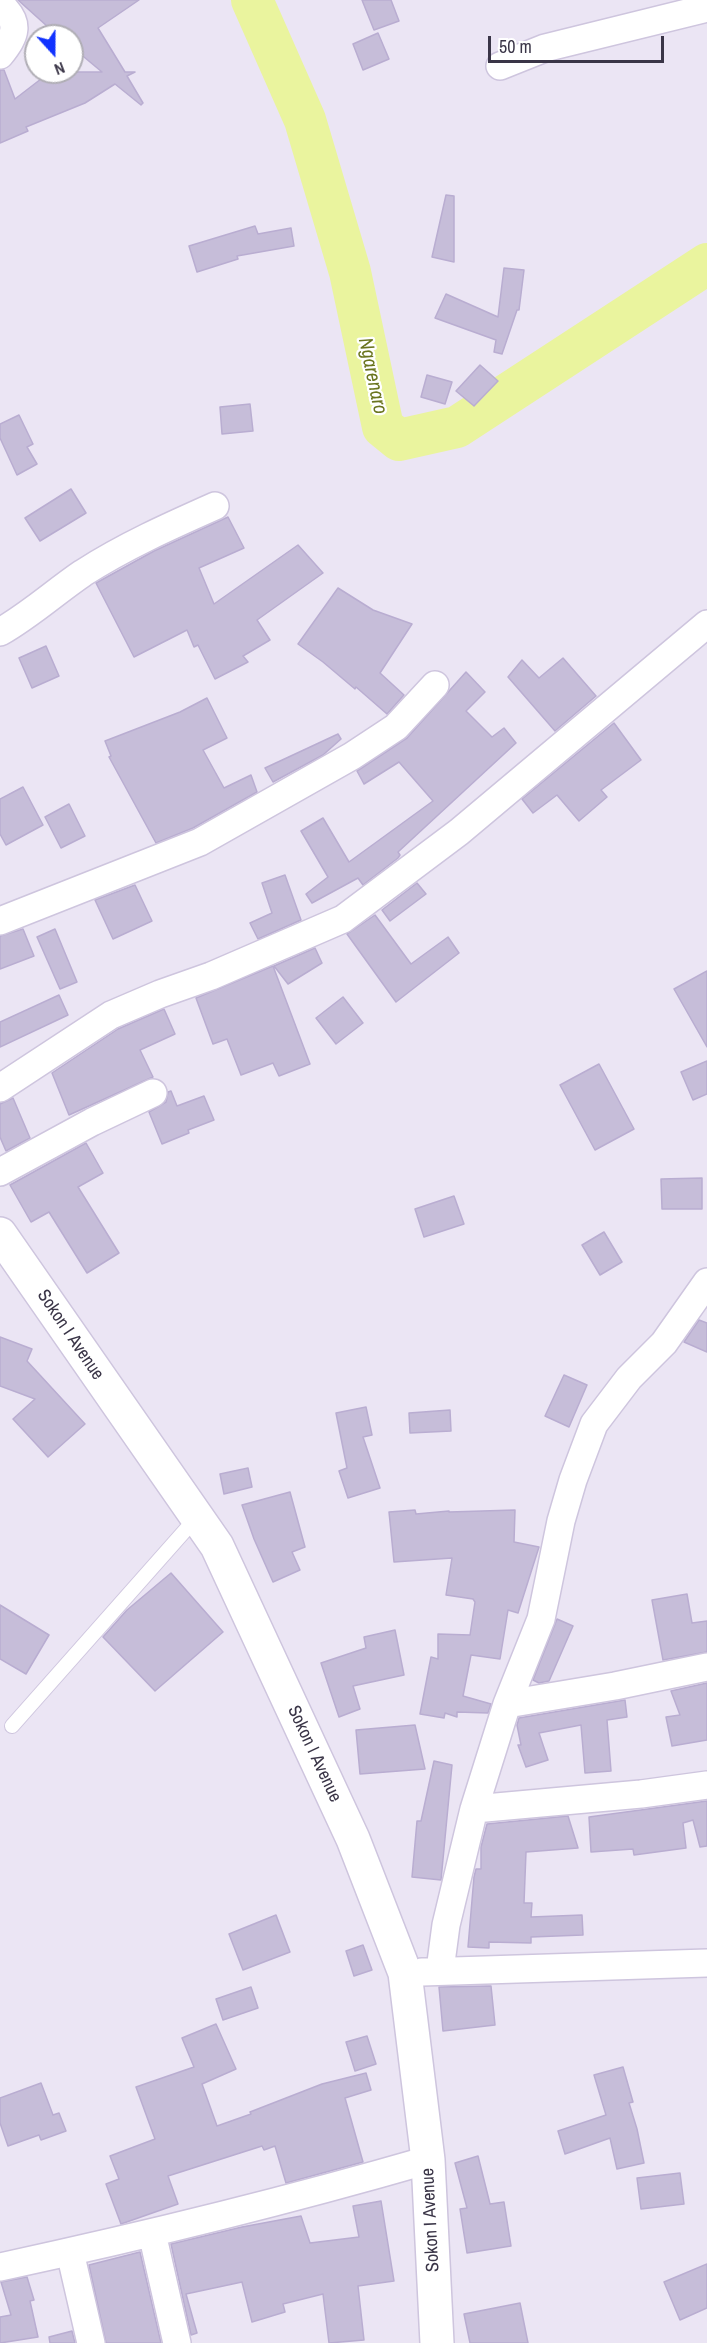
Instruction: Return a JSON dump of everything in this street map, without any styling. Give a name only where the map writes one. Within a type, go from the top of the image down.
[{"type":"street","points":[[0,4],[14,21],[15,31],[0,55]]},
{"type":"street","points":[[500,66],[545,48],[707,8]]},
{"type":"street","points":[[0,632],[19,622],[61,588],[141,539],[215,506]]},
{"type":"street","points":[[0,1088],[111,1015],[211,976],[343,919],[459,832],[707,624]]},
{"type":"street","points":[[0,921],[200,842],[352,756],[396,727],[435,685]]},
{"type":"street","points":[[0,1172],[92,1122],[153,1093]]},
{"type":"street","name":"Sokon I Avenue","points":[[0,1234],[217,1546],[353,1839],[405,1973],[428,2160],[437,2343]]},
{"type":"street","points":[[440,1970],[446,1925],[474,1809],[507,1704],[541,1619],[561,1521],[573,1480],[594,1424],[629,1378],[664,1343],[707,1282]]},
{"type":"street","points":[[507,1704],[707,1667]]},
{"type":"street","points":[[474,1809],[641,1794],[707,1785]]},
{"type":"street","points":[[405,1973],[440,1970],[707,1963]]},
{"type":"street","points":[[0,2267],[152,2233],[341,2185],[428,2160]]},
{"type":"street","points":[[152,2233],[177,2343]]},
{"type":"street","points":[[70,2252],[91,2343]]},
{"type":"lane","points":[[12,1726],[197,1517]]},
{"type":"building","points":[[18,0],[139,0],[98,28],[125,72],[135,72],[127,76],[143,103],[141,105],[115,84],[85,103],[26,127],[28,131],[0,143],[0,70],[4,70],[15,99],[34,84],[84,84],[84,72],[102,72],[84,57],[84,24],[45,24]]},
{"type":"building","points":[[362,0],[391,0],[399,21],[374,30]]},
{"type":"building","points":[[378,33],[389,59],[363,70],[353,44]]},
{"type":"building","points":[[446,195],[454,196],[454,262],[432,257]]},
{"type":"building","points":[[255,226],[258,234],[291,228],[294,246],[237,256],[238,259],[197,272],[189,246]]},
{"type":"building","points":[[504,268],[524,270],[519,310],[517,310],[502,354],[494,352],[496,340],[435,318],[446,294],[498,317]]},
{"type":"building","points":[[480,365],[498,381],[474,406],[456,391]]},
{"type":"building","points":[[427,375],[452,382],[445,404],[421,397]]},
{"type":"building","points":[[250,404],[253,431],[222,434],[220,407]]},
{"type":"building","points":[[19,415],[33,444],[27,447],[37,464],[17,475],[0,438],[0,424]]},
{"type":"building","points":[[71,489],[86,513],[40,541],[25,518]]},
{"type":"building","points":[[228,517],[244,548],[199,568],[214,604],[298,545],[323,573],[257,620],[270,640],[243,656],[248,662],[215,679],[198,645],[194,647],[187,630],[134,657],[96,583],[154,551]]},
{"type":"building","points":[[338,588],[373,610],[412,624],[380,673],[404,695],[387,714],[356,687],[355,689],[298,644]]},
{"type":"building","points":[[46,646],[59,676],[32,688],[19,658]]},
{"type":"building","points":[[563,658],[596,696],[555,731],[508,677],[522,660],[539,678]]},
{"type":"building","points":[[466,672],[485,692],[466,711],[492,737],[504,728],[516,743],[398,852],[400,855],[398,858],[363,885],[358,878],[312,903],[306,894],[328,877],[301,831],[323,818],[349,862],[433,801],[399,762],[364,784],[357,771],[407,738]]},
{"type":"building","points":[[207,698],[227,738],[203,750],[224,788],[251,775],[257,792],[193,828],[156,843],[109,757],[111,756],[105,741],[180,712]]},
{"type":"building","points":[[614,723],[641,760],[601,790],[607,797],[579,821],[557,795],[533,813],[522,799]]},
{"type":"building","points":[[338,734],[341,739],[323,755],[273,782],[265,768]]},
{"type":"building","points":[[23,787],[43,825],[6,845],[0,834],[0,799]]},
{"type":"building","points":[[69,804],[85,836],[61,848],[45,817]]},
{"type":"building","points":[[285,875],[301,920],[258,939],[250,923],[272,913],[262,883]]},
{"type":"building","points":[[417,883],[426,894],[390,921],[382,910]]},
{"type":"building","points":[[135,885],[152,921],[113,939],[95,900]]},
{"type":"building","points":[[375,915],[411,964],[448,937],[459,953],[396,1002],[347,934]]},
{"type":"building","points":[[23,929],[34,956],[0,969],[0,936]]},
{"type":"building","points":[[55,929],[77,982],[60,989],[37,937]]},
{"type":"building","points":[[315,948],[322,963],[288,984],[274,966]]},
{"type":"building","points":[[273,966],[310,1064],[279,1076],[273,1063],[241,1075],[227,1039],[213,1044],[196,998]]},
{"type":"building","points":[[707,971],[707,1047],[674,989]]},
{"type":"building","points":[[59,995],[68,1015],[0,1047],[0,1022]]},
{"type":"building","points":[[343,997],[363,1023],[336,1044],[316,1018]]},
{"type":"building","points":[[164,1009],[175,1034],[140,1050],[153,1077],[69,1115],[52,1073],[118,1029]]},
{"type":"building","points":[[707,1061],[707,1094],[693,1100],[681,1072]]},
{"type":"building","points":[[599,1064],[634,1129],[595,1150],[560,1085]]},
{"type":"building","points":[[171,1091],[177,1106],[204,1096],[214,1120],[188,1130],[189,1133],[162,1144],[149,1112],[166,1102],[168,1092]]},
{"type":"building","points":[[13,1098],[30,1138],[6,1151],[0,1137],[0,1104]]},
{"type":"building","points":[[86,1143],[103,1173],[78,1187],[119,1253],[87,1273],[49,1212],[31,1222],[10,1185]]},
{"type":"building","points":[[702,1178],[702,1209],[662,1209],[661,1179]]},
{"type":"building","points":[[454,1196],[464,1224],[424,1237],[415,1209]]},
{"type":"building","points":[[604,1232],[622,1262],[600,1275],[582,1245]]},
{"type":"building","points":[[699,1320],[707,1323],[707,1352],[684,1342]]},
{"type":"building","points":[[0,1337],[32,1349],[27,1361],[85,1424],[48,1457],[13,1419],[35,1399],[0,1386]]},
{"type":"building","points":[[564,1375],[587,1385],[569,1427],[545,1416]]},
{"type":"building","points":[[366,1407],[372,1435],[363,1437],[380,1488],[348,1498],[339,1471],[347,1468],[336,1413]]},
{"type":"building","points":[[450,1410],[451,1431],[410,1433],[409,1413]]},
{"type":"building","points":[[248,1468],[252,1487],[224,1494],[220,1474]]},
{"type":"building","points":[[290,1492],[305,1547],[292,1552],[300,1570],[273,1582],[242,1505]]},
{"type":"building","points":[[415,1510],[416,1514],[515,1510],[514,1542],[539,1547],[518,1613],[508,1610],[500,1659],[471,1655],[463,1696],[491,1704],[488,1713],[457,1712],[457,1717],[445,1713],[444,1718],[420,1714],[431,1657],[438,1659],[438,1634],[470,1635],[475,1602],[473,1599],[446,1595],[452,1558],[394,1562],[389,1512]]},
{"type":"building","points":[[171,1573],[223,1632],[155,1691],[103,1637],[127,1610]]},
{"type":"building","points":[[687,1594],[692,1623],[707,1621],[707,1652],[663,1660],[652,1600]]},
{"type":"building","points":[[0,1605],[49,1635],[26,1674],[0,1659]]},
{"type":"building","points":[[557,1619],[573,1626],[549,1681],[539,1683],[533,1680]]},
{"type":"building","points":[[395,1630],[404,1675],[353,1686],[360,1709],[339,1717],[321,1663],[366,1648],[364,1637]]},
{"type":"building","points":[[707,1683],[707,1740],[672,1746],[666,1717],[680,1715],[671,1691]]},
{"type":"building","points":[[625,1700],[627,1717],[607,1720],[611,1771],[585,1773],[581,1725],[539,1733],[548,1760],[526,1767],[518,1745],[521,1745],[517,1725],[519,1718]]},
{"type":"building","points":[[415,1725],[425,1769],[360,1774],[356,1730]]},
{"type":"building","points":[[434,1761],[452,1765],[441,1880],[412,1877],[417,1821],[421,1821]]},
{"type":"building","points":[[707,1801],[707,1846],[700,1847],[693,1820],[683,1823],[686,1848],[634,1855],[633,1849],[591,1852],[589,1817]]},
{"type":"building","points":[[568,1816],[578,1848],[526,1852],[524,1903],[532,1903],[531,1917],[582,1915],[583,1935],[531,1937],[531,1943],[489,1942],[489,1948],[468,1947],[474,1877],[476,1869],[481,1869],[481,1847],[487,1824]]},
{"type":"building","points":[[276,1915],[290,1952],[243,1970],[229,1934]]},
{"type":"building","points":[[363,1945],[372,1970],[354,1976],[346,1951]]},
{"type":"building","points":[[491,1986],[495,2025],[443,2031],[439,1987]]},
{"type":"building","points":[[251,1987],[258,2008],[223,2020],[216,1999]]},
{"type":"building","points":[[216,2024],[236,2069],[202,2084],[217,2126],[322,2084],[366,2073],[371,2090],[345,2098],[363,2162],[286,2183],[275,2146],[264,2150],[262,2146],[168,2176],[178,2204],[121,2224],[106,2184],[119,2179],[110,2156],[155,2139],[136,2087],[194,2067],[182,2038]]},
{"type":"building","points":[[367,2036],[376,2064],[355,2071],[346,2042]]},
{"type":"building","points":[[623,2067],[633,2102],[629,2103],[644,2163],[617,2169],[610,2138],[565,2154],[558,2131],[606,2115],[594,2075]]},
{"type":"building","points":[[41,2083],[53,2115],[59,2113],[66,2131],[41,2140],[39,2135],[8,2146],[0,2123],[0,2098]]},
{"type":"building","points":[[478,2156],[490,2204],[504,2202],[511,2246],[467,2253],[460,2209],[467,2208],[455,2163]]},
{"type":"building","points":[[680,2173],[684,2204],[641,2209],[637,2178]]},
{"type":"building","points":[[381,2201],[394,2281],[358,2286],[364,2340],[329,2343],[323,2294],[283,2304],[285,2312],[252,2322],[242,2282],[186,2294],[197,2333],[191,2335],[171,2244],[301,2216],[310,2243],[359,2237],[353,2206]]},
{"type":"building","points":[[140,2252],[161,2343],[106,2343],[89,2265]]},
{"type":"building","points":[[707,2264],[707,2308],[680,2320],[664,2282]]},
{"type":"building","points":[[27,2277],[34,2300],[30,2301],[38,2337],[0,2343],[0,2317],[11,2315],[1,2282]]},
{"type":"building","points":[[520,2303],[528,2343],[470,2343],[464,2314]]},
{"type":"building","points":[[72,2331],[75,2343],[50,2343],[49,2337]]},
{"type":"waterway","name":"Ngarenaro","points":[[252,0],[305,120],[350,272],[383,427],[399,440],[457,427],[707,264]]}]
